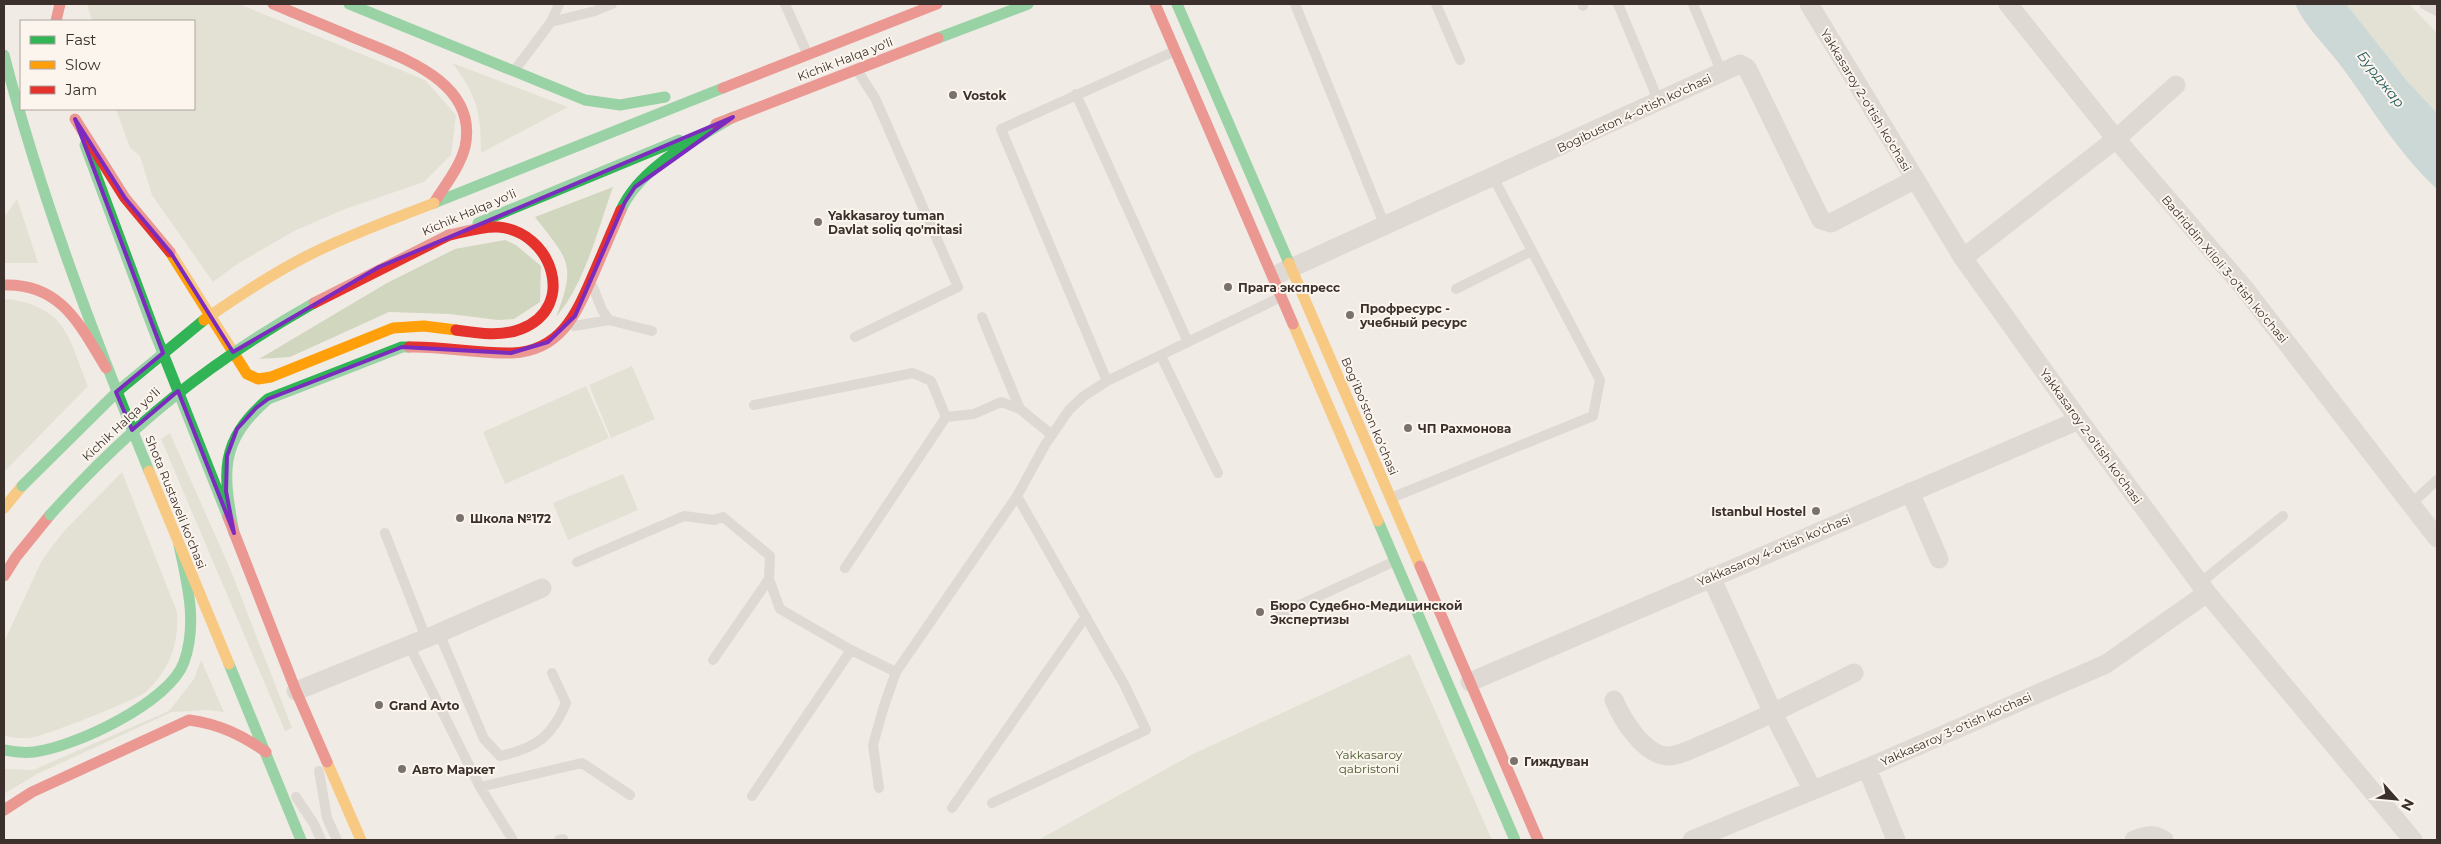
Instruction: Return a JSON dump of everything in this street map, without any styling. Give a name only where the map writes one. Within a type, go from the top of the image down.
[{"type":"main road","points":[[47,4],[49,20]]},
{"type":"main road","points":[[56,20],[60,4]]},
{"type":"main road","points":[[273,4],[416,64],[436,76],[450,91],[463,116],[466,130],[465,146],[434,203]]},
{"type":"main road","points":[[349,4],[585,100],[620,105],[645,102],[808,54]]},
{"type":"main road","name":"Kichik Halqa yo'li","points":[[4,508],[64,440],[106,401],[162,354],[223,308],[305,257],[434,203],[937,4]]},
{"type":"main road","name":"Kichik Halqa yo'li","points":[[4,576],[16,557],[50,515],[131,431],[178,392],[229,354],[324,297],[379,267],[449,235],[733,117],[1028,4]]},
{"type":"main road","points":[[1155,4],[1514,840]]},
{"type":"main road","name":"Bogʻiboʻston koʻchasi","points":[[1177,4],[1538,840]]},
{"type":"main road","name":"Shota Rustaveli ko'chasi","points":[[4,55],[29,149],[60,248],[106,368],[301,840]]},
{"type":"main road","points":[[73,114],[125,198],[171,253],[247,374],[254,378],[271,378],[376,334],[398,327],[421,326],[497,334],[514,333],[522,330],[545,312],[554,293],[554,274],[544,255],[528,238],[507,228],[496,226],[449,235]]},
{"type":"main road","points":[[73,114],[153,328],[313,734],[332,771],[361,840]]},
{"type":"main road","points":[[234,533],[225,474],[228,449],[237,429],[248,415],[268,399],[396,348],[431,346],[502,354],[519,353],[548,342],[566,328],[575,316],[625,202],[635,187],[680,152],[733,117]]},
{"type":"main road","points":[[4,284],[15,283],[25,285],[48,293],[64,306],[79,324],[106,368]]},
{"type":"main road","points":[[4,498],[22,486]]},
{"type":"main road","points":[[4,750],[14,753],[39,752],[81,737],[128,716],[158,698],[176,680],[189,655],[192,640],[190,597],[179,545]]},
{"type":"main road","points":[[4,810],[32,792],[189,720],[211,722],[240,733],[266,752]]},
{"type":"street","name":"Yakkasaroy 2-o'tish ko'chasi","points":[[1809,4],[1963,258],[2079,420],[2204,588],[2413,840]]},
{"type":"street","name":"Badriddin Xiloli 3-o'tish ko'chasi","points":[[2008,4],[2116,139],[2245,289],[2437,538]]},
{"type":"street","name":"Bogibuston 4-o'tish ko'chasi","points":[[1272,276],[1740,64],[1747,68],[1821,220],[1831,223],[1914,180]]},
{"type":"street","points":[[1963,258],[2116,139],[2176,85]]},
{"type":"street","name":"Yakkasaroy 4-o'tish ko'chasi","points":[[1470,682],[2079,420]]},
{"type":"street","points":[[1910,492],[1939,559]]},
{"type":"street","points":[[1711,577],[1773,713],[1812,790]]},
{"type":"street","points":[[296,691],[425,639],[542,588]]},
{"type":"street","name":"Yakkasaroy 3-o'tish ko'chasi","points":[[1692,840],[1867,768],[2106,664],[2204,588]]},
{"type":"street","points":[[1614,700],[1628,728],[1651,750],[1667,756],[1689,750],[1773,713],[1854,673]]},
{"type":"street","points":[[1867,768],[1896,840]]},
{"type":"street","points":[[2134,840],[2148,835],[2157,836],[2164,840]]},
{"type":"lane","points":[[513,72],[551,22],[559,4]]},
{"type":"lane","points":[[551,22],[596,11],[612,4]]},
{"type":"lane","points":[[785,4],[808,54]]},
{"type":"lane","points":[[1294,4],[1385,226]]},
{"type":"lane","points":[[1436,4],[1460,60]]},
{"type":"lane","points":[[1618,4],[1659,102]]},
{"type":"lane","points":[[1692,4],[1722,73]]},
{"type":"lane","points":[[2424,4],[2437,10]]},
{"type":"lane","points":[[1107,381],[1001,129],[1194,43]]},
{"type":"lane","points":[[855,337],[958,286],[875,98],[856,69]]},
{"type":"lane","points":[[1076,94],[1188,342]]},
{"type":"lane","points":[[1371,506],[1593,416],[1600,380],[1494,177]]},
{"type":"lane","points":[[1456,289],[1532,251]]},
{"type":"lane","points":[[591,281],[602,310],[609,320]]},
{"type":"lane","points":[[879,788],[873,745],[896,672],[1017,496],[1052,435],[1070,410],[1084,396],[1107,381],[1300,288]]},
{"type":"lane","points":[[982,317],[1020,409]]},
{"type":"lane","points":[[566,328],[609,320],[652,331]]},
{"type":"lane","points":[[1160,356],[1218,473]]},
{"type":"lane","points":[[754,405],[913,373],[931,380],[946,417]]},
{"type":"lane","points":[[946,417],[974,414],[1001,402],[1020,409],[1052,435]]},
{"type":"lane","points":[[846,568],[946,417]]},
{"type":"lane","points":[[2411,504],[2437,480]]},
{"type":"lane","points":[[992,803],[1146,730],[1124,684],[1017,496]]},
{"type":"lane","points":[[577,562],[684,516],[714,520],[723,517],[770,556],[769,579],[780,609],[851,650],[896,672]]},
{"type":"lane","points":[[2204,588],[2283,516]]},
{"type":"lane","points":[[385,533],[480,787],[513,840]]},
{"type":"lane","points":[[1280,614],[1414,552]]},
{"type":"lane","points":[[713,660],[769,579]]},
{"type":"lane","points":[[952,808],[1086,616]]},
{"type":"lane","points":[[425,639],[484,739],[500,756],[526,750],[557,725],[566,703],[552,673]]},
{"type":"lane","points":[[752,796],[851,650]]},
{"type":"lane","points":[[313,734],[327,818],[337,840]]},
{"type":"lane","points":[[266,752],[314,824],[321,840]]},
{"type":"lane","points":[[480,787],[582,763],[630,795]]},
{"type":"highlighted area","points":[[733,117],[635,187],[625,202],[575,316],[548,342],[511,353],[402,347],[268,399],[256,408],[237,429],[227,456],[226,491],[234,533],[178,391],[132,430],[116,392],[163,353],[75,119],[125,198],[171,253],[233,352],[379,267]]},
{"type":"green space","points":[[87,4],[239,4],[425,80],[456,115],[451,155],[424,182],[345,209],[294,231],[234,266],[213,282],[152,195],[140,156],[130,148],[116,110],[195,110],[195,20],[92,20]]},
{"type":"green space","points":[[2346,4],[2409,4],[2437,33],[2437,113],[2408,82]]},
{"type":"green space","points":[[452,63],[568,107],[481,153],[480,127],[476,105],[467,85]]},
{"type":"green space","points":[[613,187],[583,272],[556,317],[566,285],[566,263],[562,253],[535,217]]},
{"type":"green space","points":[[17,199],[38,263],[4,263],[4,217]]},
{"type":"green space","points":[[505,240],[516,245],[541,266],[540,302],[514,319],[498,320],[450,314],[389,312],[290,357],[259,359],[387,283],[455,249]]},
{"type":"green space","points":[[9,299],[29,304],[55,318],[70,340],[88,386],[4,472],[4,300]]},
{"type":"green space","points":[[632,366],[655,419],[611,438],[589,385]]},
{"type":"green space","points":[[586,386],[609,438],[505,484],[483,432]]},
{"type":"green space","points":[[170,433],[231,571],[292,728],[285,731],[161,439]]},
{"type":"green space","points":[[122,472],[177,612],[174,645],[167,665],[162,674],[147,691],[110,709],[39,736],[17,738],[4,736],[4,642],[42,560],[64,531]]},
{"type":"green space","points":[[623,474],[638,510],[568,540],[553,503]]},
{"type":"green space","name":"Yakkasaroy qabristoni","points":[[1410,654],[1492,840],[1038,840],[1193,754]]},
{"type":"green space","points":[[201,660],[224,712],[207,710],[172,712],[37,774],[4,794],[4,769],[33,770],[169,711],[194,679]]},
{"type":"water","name":"Бурджар","points":[[2295,4],[2346,4],[2408,82],[2437,113],[2437,189],[2396,144],[2338,62],[2309,27]]},
{"type":"traffic: fast","points":[[349,4],[585,100],[620,105],[665,97]]},
{"type":"traffic: fast","points":[[938,38],[1028,4]]},
{"type":"traffic: fast","points":[[1177,4],[1289,263]]},
{"type":"traffic: fast","points":[[4,55],[34,161],[69,265],[149,471]]},
{"type":"traffic: fast","points":[[434,203],[723,88]]},
{"type":"traffic: fast","points":[[621,210],[641,180],[655,168],[686,145],[733,117]]},
{"type":"traffic: fast","points":[[478,223],[679,140]]},
{"type":"traffic: fast","points":[[85,145],[153,328],[228,517]]},
{"type":"traffic: fast","points":[[50,515],[111,452],[173,398],[239,349],[314,303]]},
{"type":"traffic: fast","points":[[22,486],[119,390],[204,320]]},
{"type":"traffic: fast","points":[[234,533],[228,493],[228,460],[232,444],[252,415],[268,399],[402,347],[409,347]]},
{"type":"traffic: fast","points":[[1378,521],[1515,840]]},
{"type":"traffic: fast","points":[[4,750],[34,752],[52,748],[96,732],[141,707],[175,677],[184,662],[188,647],[191,618],[188,588],[179,545]]},
{"type":"traffic: fast","points":[[229,664],[301,840]]},
{"type":"traffic: slow","points":[[204,320],[267,278],[322,248],[434,203]]},
{"type":"traffic: slow","points":[[170,252],[247,374],[258,379],[271,377],[393,328],[424,326],[456,330]]},
{"type":"traffic: slow","points":[[1289,263],[1420,566]]},
{"type":"traffic: slow","points":[[1293,324],[1378,521]]},
{"type":"traffic: slow","points":[[149,471],[229,664]]},
{"type":"traffic: slow","points":[[4,508],[22,486]]},
{"type":"traffic: slow","points":[[327,762],[361,840]]},
{"type":"traffic: jam","points":[[56,20],[60,4]]},
{"type":"traffic: jam","points":[[273,4],[415,64],[449,89],[460,105],[466,124],[465,147],[456,169],[434,203]]},
{"type":"traffic: jam","points":[[723,88],[937,4]]},
{"type":"traffic: jam","points":[[1155,4],[1293,324]]},
{"type":"traffic: jam","points":[[716,124],[938,38]]},
{"type":"traffic: jam","points":[[75,119],[125,198],[170,252]]},
{"type":"traffic: jam","points":[[409,347],[512,353],[529,351],[544,345],[555,337],[574,315],[588,288],[621,210]]},
{"type":"traffic: jam","points":[[449,235],[492,227],[517,232],[532,242],[544,255],[551,271],[553,288],[549,304],[539,318],[521,329],[497,334],[456,330]]},
{"type":"traffic: jam","points":[[314,303],[449,235]]},
{"type":"traffic: jam","points":[[4,285],[24,286],[40,291],[54,299],[77,322],[106,368]]},
{"type":"traffic: jam","points":[[4,576],[16,557],[50,515]]},
{"type":"traffic: jam","points":[[228,517],[296,691],[327,762]]},
{"type":"traffic: jam","points":[[1420,566],[1538,840]]},
{"type":"traffic: jam","points":[[4,810],[32,792],[189,720],[210,724],[230,731],[266,752]]},
{"type":"place","name":"Vostok","points":[[953,95]]},
{"type":"place","name":"Yakkasaroy tuman Davlat soliq qo'mitasi","points":[[818,222]]},
{"type":"place","name":"Прага экспресс","points":[[1228,287]]},
{"type":"place","name":"Профресурс - учебный ресурс","points":[[1350,315]]},
{"type":"place","name":"ЧП Рахмонова","points":[[1408,428]]},
{"type":"place","name":"Istanbul Hostel","points":[[1816,511]]},
{"type":"place","name":"Школа №172","points":[[460,518]]},
{"type":"place","name":"Бюро Судебно-Медицинской Экспертизы","points":[[1260,612]]},
{"type":"place","name":"Grand Avto","points":[[379,705]]},
{"type":"place","name":"Гиждуван","points":[[1514,761]]},
{"type":"place","name":"Авто Маркет","points":[[402,769]]}]
